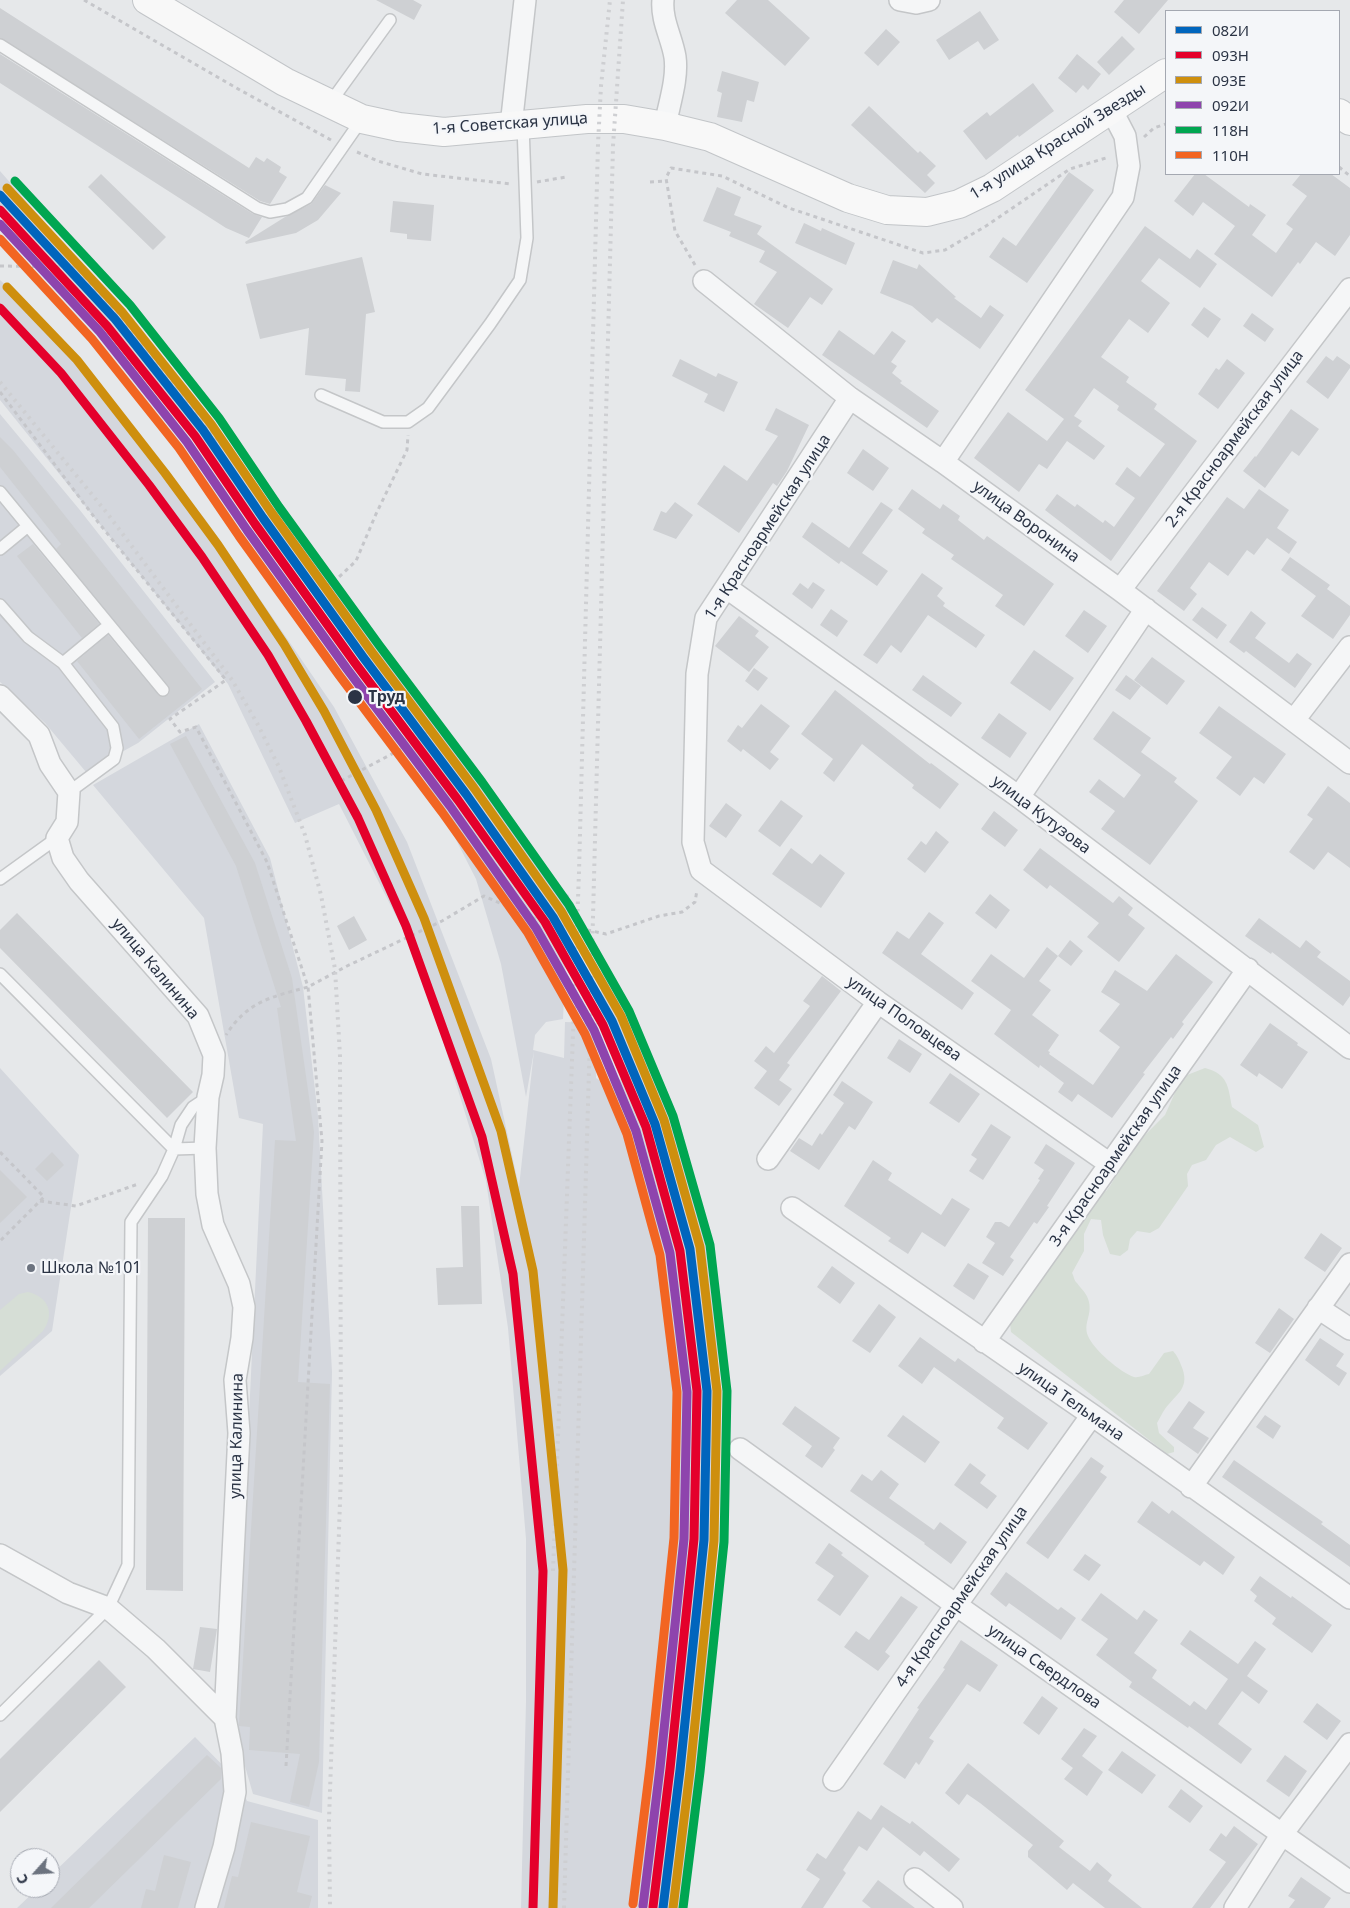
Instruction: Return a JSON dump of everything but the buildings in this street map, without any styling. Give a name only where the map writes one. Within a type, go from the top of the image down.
[{"type":"main road","name":"1-я Советская улица","points":[[147,0],[285,82],[362,118],[399,128],[444,132],[587,119],[624,119],[665,126]]},
{"type":"main road","name":"1-я улица Красной Звезды","points":[[665,126],[710,137],[848,198],[887,210],[927,212],[959,204],[992,188],[1165,74]]},
{"type":"street","points":[[517,125],[525,0]]},
{"type":"street","points":[[663,0],[667,32],[675,57],[675,81],[665,126]]},
{"type":"street","points":[[900,0],[916,3],[929,0]]},
{"type":"street","points":[[943,462],[1123,197],[1129,166],[1125,136],[1111,109]]},
{"type":"street","name":"улица Воронина","points":[[704,281],[850,398],[943,462],[1120,590],[1350,762]]},
{"type":"street","name":"2-я Красноармейская улица","points":[[1120,590],[1350,289]]},
{"type":"street","name":"1-я Красноармейская улица","points":[[700,870],[693,842],[696,674],[706,618],[850,398]]},
{"type":"street","name":"улица Кутузова","points":[[727,588],[1019,797],[1349,1046]]},
{"type":"street","points":[[1019,797],[1146,609]]},
{"type":"street","points":[[1294,720],[1350,647]]},
{"type":"street","points":[[0,696],[39,735],[50,764],[69,792],[67,822],[57,838]]},
{"type":"street","name":"улица Калинина","points":[[57,838],[63,858],[79,881],[198,1016],[214,1055],[213,1075],[208,1096],[205,1148],[207,1194],[213,1225],[239,1284],[244,1307],[242,1338],[234,1380],[239,1433],[225,1718],[232,1753],[235,1792],[224,1847],[206,1908]]},
{"type":"street","name":"улица Половцева","points":[[700,870],[878,1002],[1110,1164]]},
{"type":"street","name":"3-я Красноармейская улица","points":[[984,1342],[1248,969]]},
{"type":"street","points":[[768,1158],[878,1002]]},
{"type":"street","name":"улица Тельмана","points":[[792,1208],[1092,1415],[1350,1598]]},
{"type":"street","points":[[1191,1487],[1350,1264]]},
{"type":"street","points":[[1318,1308],[1350,1329]]},
{"type":"street","name":"4-я Красноармейская улица","points":[[834,1780],[1092,1415]]},
{"type":"street","name":"улица Свердлова","points":[[740,1449],[956,1605],[1350,1882]]},
{"type":"street","points":[[0,1555],[68,1593],[108,1608],[156,1649],[225,1718]]},
{"type":"street","points":[[1235,1908],[1282,1834],[1350,1744]]},
{"type":"street","points":[[915,1879],[952,1908]]},
{"type":"lane","points":[[330,104],[390,20]]},
{"type":"lane","points":[[0,45],[257,208],[270,212],[287,208],[307,198],[362,118]]},
{"type":"lane","points":[[322,394],[383,422],[408,422],[428,408],[490,324],[520,280],[527,238],[517,125]]},
{"type":"lane","points":[[0,492],[163,690]]},
{"type":"lane","points":[[0,549],[28,526]]},
{"type":"lane","points":[[0,605],[28,636],[63,663],[113,727],[117,748],[114,759],[69,792]]},
{"type":"lane","points":[[63,663],[109,625]]},
{"type":"lane","points":[[0,879],[57,838]]},
{"type":"lane","points":[[0,974],[174,1149],[205,1148]]},
{"type":"lane","points":[[0,1715],[108,1608],[128,1565],[131,1222],[162,1176],[174,1149],[181,1125],[193,1107],[208,1096]]},
{"type":"path","points":[[1340,168],[1350,176]]},
{"type":"path","points":[[650,182],[667,181]]},
{"type":"path","points":[[0,266],[76,266],[137,338],[229,455]]},
{"type":"path","points":[[0,392],[98,522],[226,680],[170,719],[180,732],[196,727],[267,862],[308,987],[322,1141],[286,1766]]},
{"type":"path","points":[[326,586],[338,578],[356,561],[407,450],[408,422]]},
{"type":"path","points":[[234,462],[513,840]]},
{"type":"path","points":[[236,602],[298,705],[340,781],[377,856],[411,937]]},
{"type":"path","points":[[340,781],[405,747],[432,729]]},
{"type":"path","points":[[214,1055],[235,1020],[263,1000],[308,987],[347,966],[442,922],[484,896],[536,919],[606,934],[659,916],[682,912],[695,902],[700,870]]},
{"type":"path","points":[[0,1152],[44,1197],[0,1241]]},
{"type":"path","points":[[40,1201],[76,1206],[162,1176]]},
{"type":"shaded area","points":[[0,171],[94,279],[233,453],[537,861],[544,876],[554,886],[569,895],[563,1019],[546,1022],[535,1035],[533,1050],[564,1058],[565,1022],[597,1023],[596,1078],[601,1081],[628,1078],[608,1028],[600,1021],[602,960],[659,1083],[702,1218],[718,1351],[713,1648],[682,1908],[521,1908],[526,1702],[526,1539],[508,1328],[486,1181],[417,957],[339,804],[295,823],[228,684],[0,400],[0,280],[22,300],[205,519],[334,707],[407,842],[491,1059],[519,1187],[534,1051],[526,1097],[501,964],[476,879],[404,738],[415,730],[131,353],[16,222],[0,207]]},
{"type":"shaded area","points":[[0,414],[79,509],[215,682],[138,743],[86,772],[45,723],[0,682]]},
{"type":"shaded area","points":[[199,724],[270,858],[303,987],[318,1116],[332,1372],[322,1813],[253,1794],[234,1728],[263,1124],[239,1118],[204,918],[93,785]]},
{"type":"shaded area","name":"Школа №101","points":[[0,1068],[79,1155],[52,1331],[0,1376]]},
{"type":"shaded area","points":[[1205,1068],[1223,1077],[1228,1087],[1232,1107],[1258,1125],[1264,1147],[1256,1152],[1230,1137],[1216,1145],[1206,1160],[1192,1165],[1187,1174],[1188,1186],[1159,1228],[1150,1233],[1137,1231],[1130,1239],[1128,1250],[1120,1256],[1110,1254],[1103,1235],[1101,1220],[1091,1219],[1084,1234],[1084,1251],[1072,1273],[1089,1302],[1090,1307],[1086,1327],[1088,1336],[1101,1354],[1115,1366],[1128,1375],[1138,1377],[1149,1374],[1164,1353],[1173,1351],[1178,1358],[1184,1373],[1183,1385],[1157,1423],[1159,1433],[1174,1447],[1174,1452],[1167,1454],[1011,1332],[1010,1323],[1087,1198],[1106,1191],[1110,1186],[1133,1147],[1165,1115],[1182,1077]]},
{"type":"shaded area","points":[[28,1292],[41,1298],[48,1307],[49,1318],[47,1325],[0,1371],[0,1310],[19,1294]]},
{"type":"shaded area","points":[[195,1737],[239,1782],[247,1801],[318,1820],[318,1908],[17,1908],[28,1898],[60,1898],[60,1866]]},
{"type":"railway","points":[[553,1571],[579,872],[598,144],[601,86],[610,0]]},
{"type":"railway","points":[[564,1908],[589,1071],[613,146],[623,0]]},
{"type":"railway","points":[[0,382],[107,513],[232,680],[257,723],[279,767],[305,835],[321,895],[335,969],[340,1056],[341,1473],[329,1820],[330,1908]]},
{"type":"transit line","name":"118Н","points":[[15,181],[130,305],[219,418],[279,507],[379,645],[482,782],[569,905],[629,1011],[673,1116],[710,1245],[727,1391],[724,1542],[700,1772],[683,1908]]},
{"type":"transit line","name":"093Е","points":[[7,188],[122,312],[211,424],[271,512],[371,651],[474,788],[561,911],[621,1016],[664,1120],[700,1247],[717,1391],[714,1541],[690,1771],[673,1908]]},
{"type":"transit line","name":"082И","points":[[0,195],[115,319],[203,430],[263,518],[363,657],[466,794],[553,917],[612,1021],[655,1124],[690,1249],[707,1391],[704,1540],[680,1770],[663,1908]]},
{"type":"transit line","name":"093Н","points":[[0,210],[107,326],[195,436],[255,524],[355,663],[458,800],[545,922],[603,1025],[646,1127],[680,1251],[697,1391],[694,1539],[670,1769],[653,1907]]},
{"type":"transit line","name":"092И","points":[[0,224],[100,332],[187,442],[247,530],[347,669],[450,806],[536,928],[594,1030],[636,1131],[670,1253],[687,1392],[684,1539],[660,1768],[643,1906]]},
{"type":"transit line","name":"110Н","points":[[0,239],[92,339],[179,448],[239,536],[339,675],[442,812],[528,933],[585,1034],[627,1134],[660,1255],[677,1392],[674,1538],[650,1767],[633,1904]]},
{"type":"transit line","name":"093Е","points":[[7,287],[77,360],[165,473],[218,545],[284,644],[324,711],[376,810],[424,918],[501,1131],[533,1271],[563,1570],[553,1908]]},
{"type":"transit line","name":"093Н","points":[[0,308],[61,373],[149,485],[202,557],[268,655],[358,818],[406,926],[482,1137],[513,1274],[543,1571],[533,1908]]},
{"type":"place","name":"Труд","points":[[355,697]]},
{"type":"place","name":"Школа №101","points":[[31,1268]]}]
